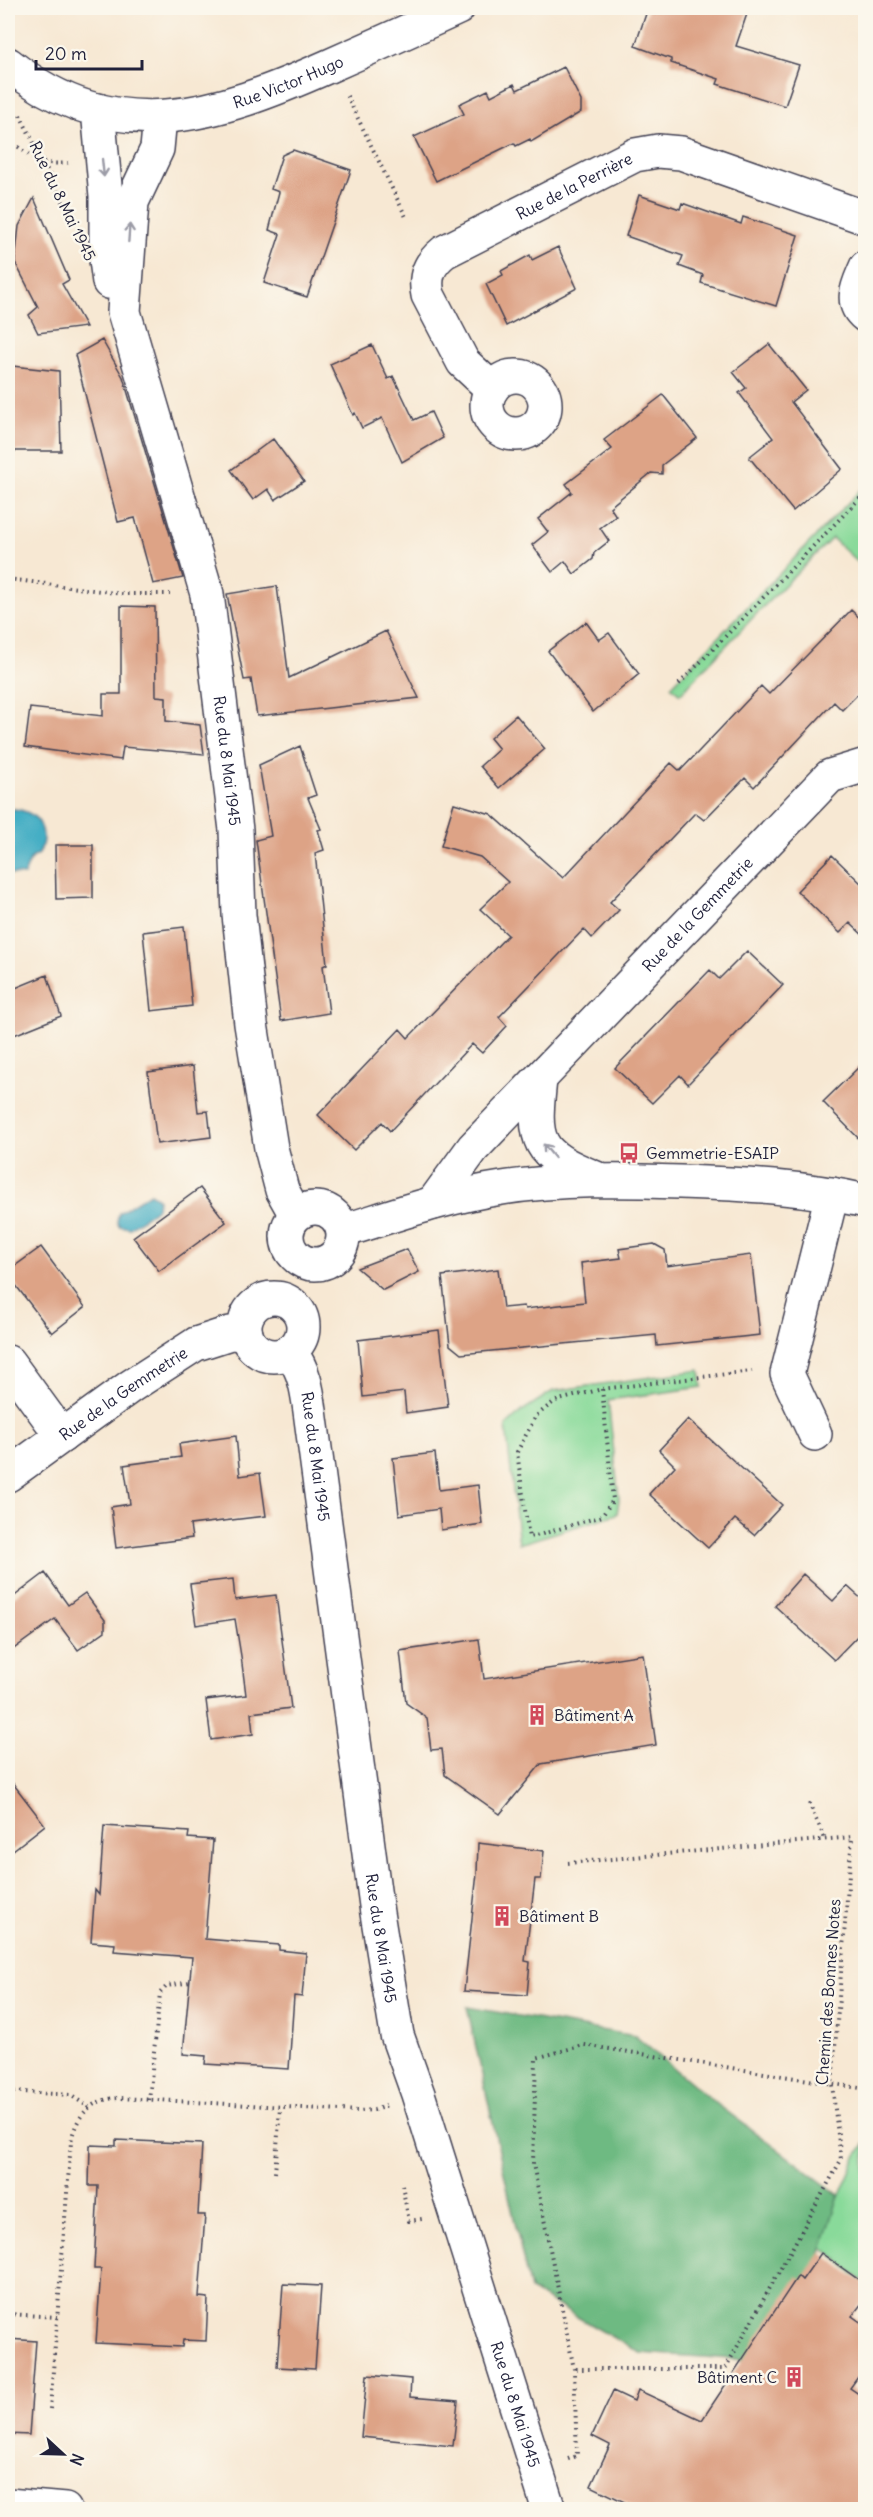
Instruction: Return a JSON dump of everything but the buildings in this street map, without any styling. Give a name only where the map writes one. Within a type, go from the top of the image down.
[{"type":"street","name":"Rue Victor Hugo","points":[[160,117],[189,115],[250,99],[405,18],[458,8]]},
{"type":"street","points":[[8,64],[38,84],[82,105],[114,114],[160,117]]},
{"type":"street","name":"Rue du 8 Mai 1945","points":[[98,110],[106,196],[106,260],[114,300],[124,312]]},
{"type":"street","name":"Rue du 8 Mai 1945","points":[[160,117],[157,149],[132,202],[124,312],[207,594],[236,830],[239,915],[251,1024],[271,1148],[291,1230]]},
{"type":"street","name":"Rue de la Perrière","points":[[492,389],[463,362],[428,295],[426,284],[434,260],[444,252],[635,155],[658,151],[681,153],[866,218]]},
{"type":"street","points":[[866,267],[855,295],[857,307],[866,316]]},
{"type":"street","name":"Rue de la Gemmetrie","points":[[433,1203],[473,1148],[830,776],[866,765]]},
{"type":"street","points":[[540,1080],[538,1134],[544,1148],[561,1164],[599,1179]]},
{"type":"street","points":[[343,1231],[433,1203],[500,1188],[599,1179],[750,1184],[832,1194],[866,1201]]},
{"type":"street","points":[[815,1434],[787,1374],[832,1194]]},
{"type":"street","points":[[308,1208],[326,1210],[334,1215],[343,1231],[339,1250],[326,1263],[301,1317],[301,1337],[290,1351],[272,1356],[255,1349],[246,1334],[248,1316],[261,1301],[291,1230],[308,1208]]},
{"type":"street","points":[[291,1230],[299,1260],[307,1263],[326,1263]]},
{"type":"street","points":[[261,1301],[270,1298],[289,1302],[301,1317]]},
{"type":"street","name":"Rue de la Gemmetrie","points":[[8,1475],[196,1344],[230,1333],[246,1334]]},
{"type":"street","name":"Rue du 8 Mai 1945","points":[[290,1351],[305,1376],[367,1843],[397,2035],[418,2094],[549,2510]]},
{"type":"street","points":[[8,1362],[63,1436]]},
{"type":"street","points":[[8,2505],[65,2510]]},
{"type":"path","points":[[344,90],[406,217]]},
{"type":"path","name":"Rue du 8 Mai 1945","points":[[18,112],[74,225]]},
{"type":"path","points":[[8,117],[9,141],[24,153],[46,165],[69,163]]},
{"type":"path","points":[[680,684],[866,492]]},
{"type":"path","points":[[8,579],[123,594],[207,594]]},
{"type":"path","points":[[602,1389],[613,1500],[602,1516],[529,1538],[517,1452],[536,1416],[555,1401],[602,1389],[754,1371]]},
{"type":"path","points":[[568,1863],[826,1841],[809,1803]]},
{"type":"path","name":"Chemin des Bonnes Notes","points":[[574,2369],[724,2369],[842,2160],[832,2084],[852,1837],[826,1841]]},
{"type":"path","points":[[149,2100],[160,1993],[167,1986],[190,1982]]},
{"type":"path","points":[[559,2463],[578,2456],[574,2369],[533,2164],[536,2058],[584,2045],[866,2089]]},
{"type":"path","points":[[8,2091],[70,2095],[88,2107]]},
{"type":"path","points":[[50,2409],[70,2142],[73,2129],[88,2107],[103,2098],[280,2108],[374,2110],[418,2094]]},
{"type":"path","points":[[275,2173],[280,2108]]},
{"type":"path","points":[[402,2185],[409,2221],[426,2218]]},
{"type":"path","points":[[8,2314],[57,2317]]},
{"type":"green space","points":[[865,485],[865,569],[832,538],[680,694],[671,686]]},
{"type":"green space","points":[[700,1370],[702,1387],[608,1400],[619,1499],[617,1514],[519,1544],[506,1426],[522,1411],[553,1391]]},
{"type":"green space","points":[[467,2007],[635,2036],[709,2098],[839,2195],[816,2268],[764,2361],[640,2353],[530,2290]]},
{"type":"green space","points":[[865,2143],[865,2283],[819,2244],[857,2155]]},
{"type":"water","points":[[14,809],[36,818],[42,830],[42,846],[39,854],[31,858],[24,875],[8,874],[8,810]]},
{"type":"water","points":[[150,1193],[158,1198],[157,1208],[130,1228],[119,1226],[117,1221],[119,1213]]},
{"type":"place","name":"Gemmetrie-ESAIP","points":[[629,1153]]},
{"type":"place","name":"Bâtiment A","points":[[537,1715]]},
{"type":"place","name":"Bâtiment B","points":[[502,1916]]},
{"type":"place","name":"Bâtiment C","points":[[794,2377]]}]
